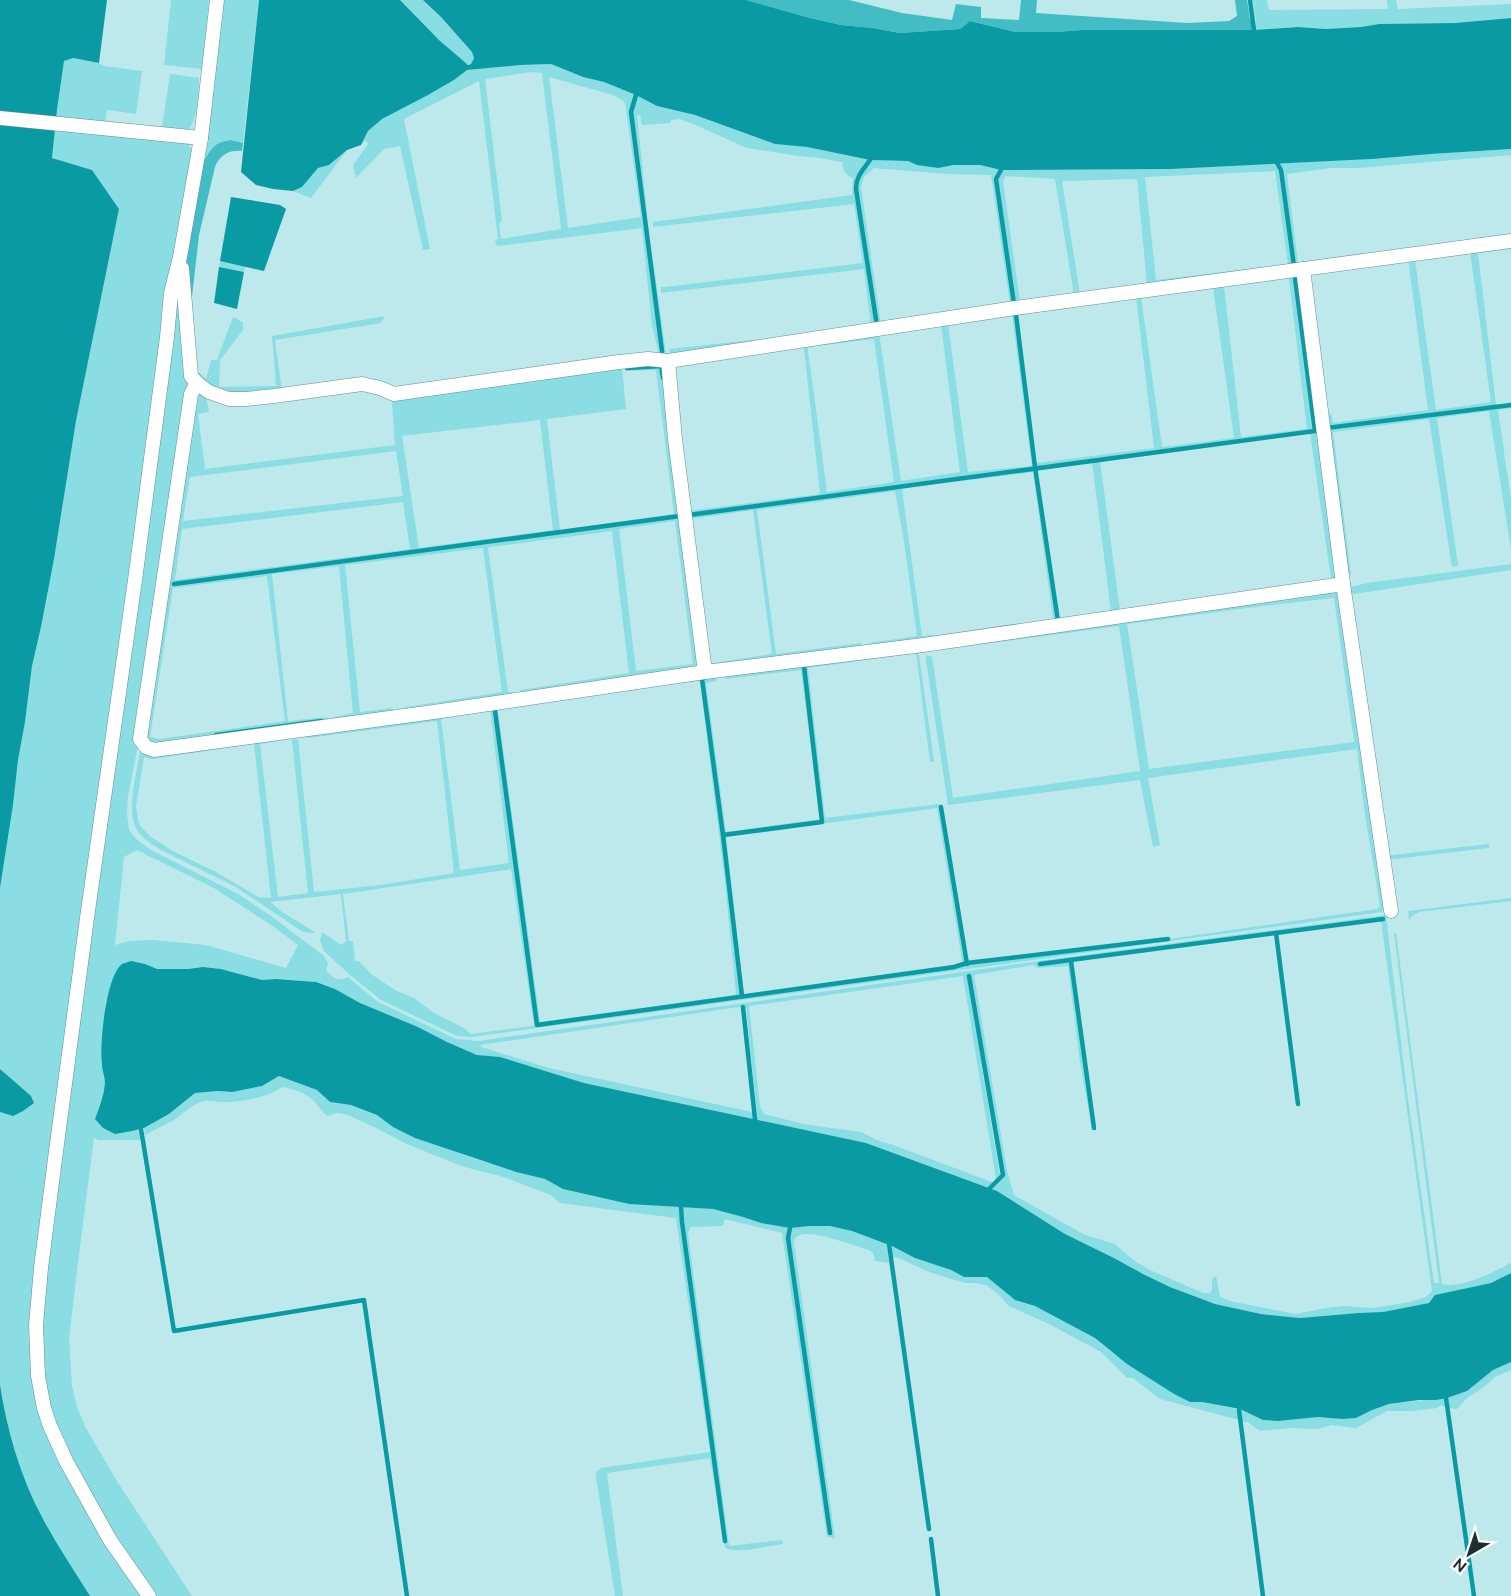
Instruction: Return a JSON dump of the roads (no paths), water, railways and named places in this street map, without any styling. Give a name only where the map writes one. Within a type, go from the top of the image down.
[{"type":"street","points":[[149,1596],[110,1540],[66,1461],[50,1426],[38,1376],[36,1341],[46,1224],[135,580],[171,293],[180,257],[201,138],[217,0]]},
{"type":"street","points":[[0,118],[201,138]]},
{"type":"street","points":[[180,257],[191,376],[209,392],[229,399],[246,399],[362,384],[394,394],[619,362],[648,359],[668,361],[1015,308],[1511,242]]},
{"type":"street","points":[[1303,268],[1344,584],[1391,911]]},
{"type":"street","points":[[668,361],[675,439],[705,672]]},
{"type":"street","points":[[197,383],[191,394],[140,739],[146,747],[154,750],[705,672],[923,645],[1344,584]]},
{"type":"waterway","points":[[1250,0],[1254,30]]},
{"type":"waterway","points":[[636,95],[631,112],[662,351]]},
{"type":"waterway","points":[[870,160],[862,170],[856,189],[877,326]]},
{"type":"waterway","points":[[1277,163],[1281,170],[1294,266]]},
{"type":"waterway","points":[[1001,170],[996,179],[1014,304]]},
{"type":"waterway","points":[[689,515],[1315,431],[1295,278]]},
{"type":"waterway","points":[[1016,315],[1035,467],[1058,621]]},
{"type":"waterway","points":[[627,368],[661,366],[663,378]]},
{"type":"waterway","points":[[1327,428],[1511,405]]},
{"type":"waterway","points":[[174,584],[680,516]]},
{"type":"waterway","points":[[723,835],[822,822],[804,666]]},
{"type":"waterway","points":[[702,679],[742,996]]},
{"type":"waterway","points":[[495,711],[537,1025],[954,967],[967,963],[1168,939]]},
{"type":"waterway","points":[[216,735],[321,721]]},
{"type":"waterway","points":[[941,807],[967,964]]},
{"type":"waterway","points":[[1040,964],[1383,919]]},
{"type":"waterway","points":[[1276,933],[1298,1104]]},
{"type":"waterway","points":[[1071,961],[1094,1128]]},
{"type":"waterway","points":[[969,976],[1003,1175],[990,1188]]},
{"type":"waterway","points":[[743,1007],[755,1119]]},
{"type":"waterway","points":[[141,1129],[174,1331],[364,1300],[407,1596]]},
{"type":"waterway","points":[[681,1207],[725,1541]]},
{"type":"waterway","points":[[790,1228],[788,1238],[830,1533]]},
{"type":"waterway","points":[[889,1244],[929,1529]]},
{"type":"waterway","points":[[1446,1398],[1474,1596]]},
{"type":"waterway","points":[[1239,1410],[1263,1596]]},
{"type":"waterway","points":[[931,1539],[938,1596]]}]
